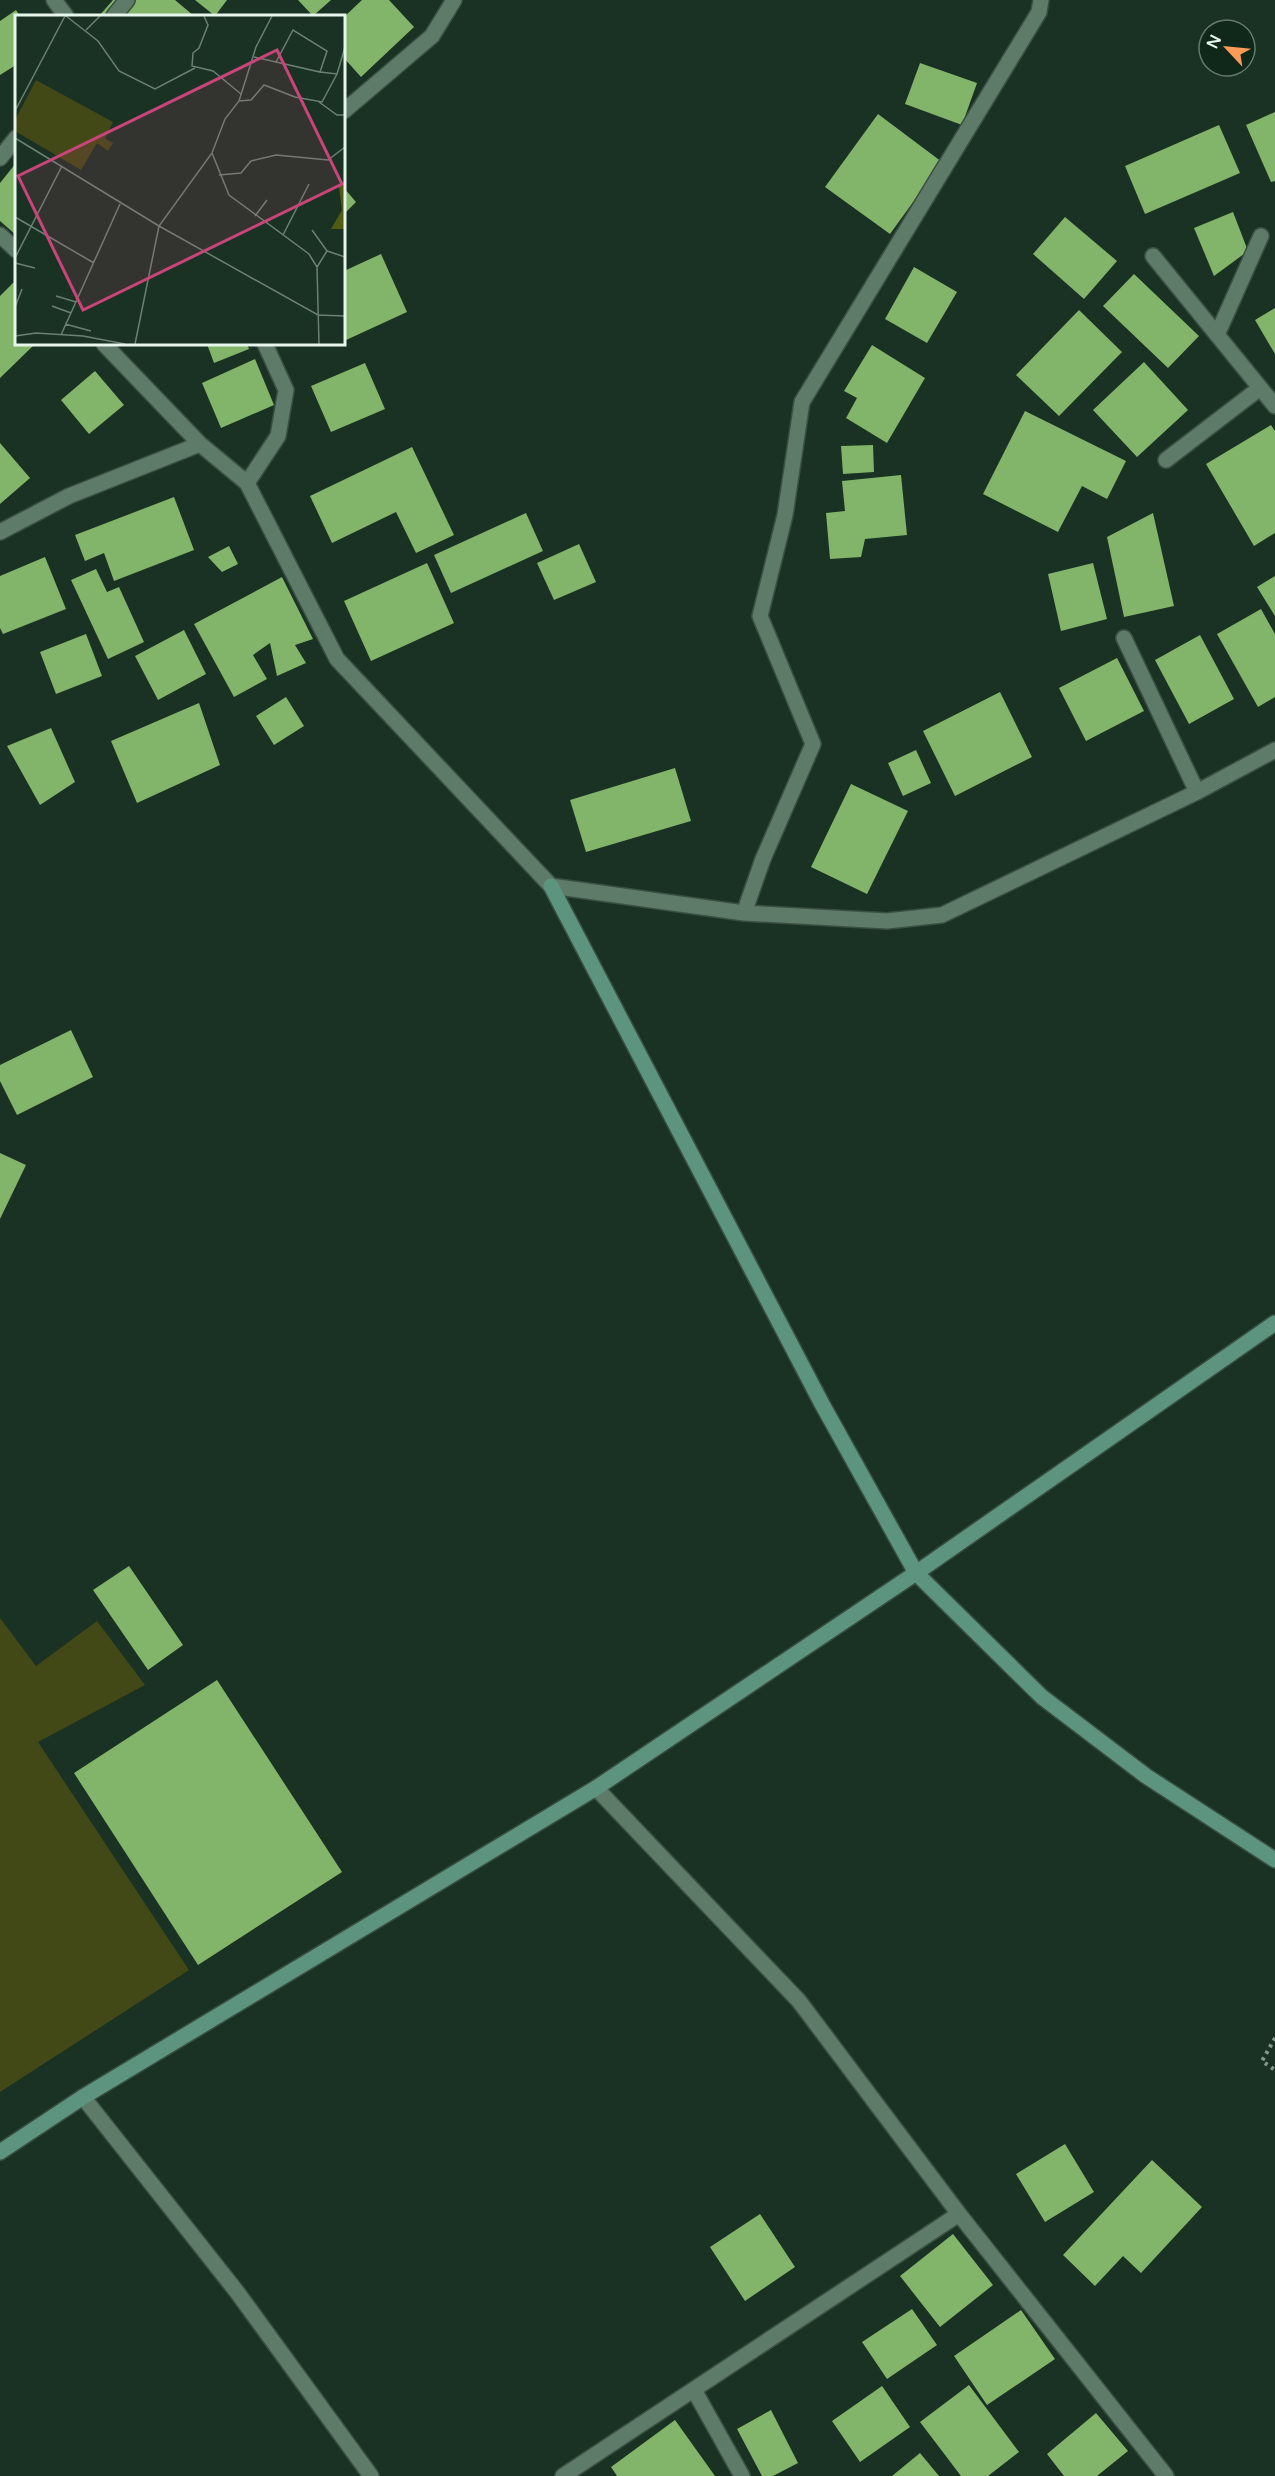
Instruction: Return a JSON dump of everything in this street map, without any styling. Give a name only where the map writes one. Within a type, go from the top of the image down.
[{"type":"street","points":[[54,0],[65,15]]},
{"type":"street","points":[[115,15],[128,0]]},
{"type":"street","points":[[345,110],[432,36],[454,0]]},
{"type":"street","points":[[744,913],[763,858],[813,744],[760,616],[785,515],[802,402],[1039,12],[1041,0]]},
{"type":"street","points":[[0,158],[15,139]]},
{"type":"street","points":[[0,235],[15,249]]},
{"type":"street","points":[[1217,335],[1262,236]]},
{"type":"street","points":[[1153,256],[1275,406]]},
{"type":"street","points":[[105,345],[200,444],[247,483],[337,659],[551,886],[822,1404],[916,1573],[1042,1697],[1146,1776],[1275,1860]]},
{"type":"street","points":[[247,483],[278,436],[286,390],[265,345]]},
{"type":"street","points":[[1166,460],[1260,388]]},
{"type":"street","points":[[0,532],[69,496],[200,444]]},
{"type":"street","points":[[1124,638],[1197,792]]},
{"type":"street","points":[[551,886],[744,913],[887,921],[942,915],[1197,792],[1275,750]]},
{"type":"street","points":[[0,2152],[83,2097],[596,1788],[916,1573],[1275,1323]]},
{"type":"street","points":[[596,1788],[799,2001],[958,2214],[1166,2476]]},
{"type":"street","points":[[83,2097],[237,2292],[371,2476]]},
{"type":"street","points":[[563,2476],[958,2214]]},
{"type":"street","points":[[694,2390],[742,2476]]},
{"type":"path","points":[[1275,2038],[1262,2061],[1275,2070]]},
{"type":"green space","points":[[0,1618],[36,1666],[97,1621],[145,1685],[38,1742],[189,1970],[0,2092]]},
{"type":"building","points":[[113,0],[175,0],[193,15],[100,15]]},
{"type":"building","points":[[195,0],[227,0],[214,15]]},
{"type":"building","points":[[298,0],[331,0],[314,15]]},
{"type":"building","points":[[362,0],[389,0],[414,27],[361,77],[345,59],[345,16]]},
{"type":"building","points":[[16,10],[19,15],[15,15],[15,66],[0,75],[0,21]]},
{"type":"building","points":[[920,63],[977,83],[962,125],[905,104]]},
{"type":"building","points":[[1275,112],[1275,181],[1271,182],[1246,125]]},
{"type":"building","points":[[878,114],[942,162],[890,234],[825,187]]},
{"type":"building","points":[[1219,125],[1240,173],[1145,214],[1125,166]]},
{"type":"building","points":[[15,164],[15,234],[0,221],[0,183]]},
{"type":"building","points":[[345,189],[356,202],[345,213]]},
{"type":"building","points":[[1233,212],[1248,251],[1214,276],[1194,228]]},
{"type":"building","points":[[1065,217],[1117,261],[1084,299],[1033,254]]},
{"type":"building","points":[[381,254],[407,312],[345,341],[345,271]]},
{"type":"building","points":[[914,267],[957,292],[927,343],[885,319]]},
{"type":"building","points":[[1134,274],[1199,336],[1168,368],[1103,306]]},
{"type":"building","points":[[15,281],[15,345],[34,345],[0,378],[0,296]]},
{"type":"building","points":[[1275,308],[1275,354],[1255,320]]},
{"type":"building","points":[[1079,310],[1122,352],[1059,416],[1016,375]]},
{"type":"building","points":[[207,345],[247,345],[249,349],[214,363]]},
{"type":"building","points":[[872,345],[925,378],[887,443],[846,418],[857,398],[844,391]]},
{"type":"building","points":[[255,359],[274,405],[221,428],[202,383]]},
{"type":"building","points":[[1144,362],[1188,410],[1137,457],[1093,410]]},
{"type":"building","points":[[365,363],[385,409],[331,432],[311,386]]},
{"type":"building","points":[[95,371],[124,405],[89,434],[61,400]]},
{"type":"building","points":[[1025,411],[1126,461],[1107,499],[1082,486],[1058,532],[983,494]]},
{"type":"building","points":[[1271,425],[1275,431],[1275,533],[1254,546],[1206,464]]},
{"type":"building","points":[[0,443],[30,478],[0,504]]},
{"type":"building","points":[[873,445],[874,472],[843,474],[841,446]]},
{"type":"building","points":[[412,447],[454,535],[416,553],[396,512],[332,543],[310,496]]},
{"type":"building","points":[[901,475],[907,535],[865,539],[861,557],[830,559],[826,513],[845,511],[842,481]]},
{"type":"building","points":[[174,497],[194,550],[114,581],[104,553],[85,561],[75,535]]},
{"type":"building","points":[[526,513],[543,551],[451,593],[434,555]]},
{"type":"building","points":[[1153,513],[1174,606],[1124,617],[1107,537]]},
{"type":"building","points":[[579,544],[596,582],[554,600],[537,563]]},
{"type":"building","points":[[229,546],[238,564],[222,572],[208,557]]},
{"type":"building","points":[[45,557],[66,609],[3,634],[0,628],[0,576]]},
{"type":"building","points":[[427,563],[454,623],[371,661],[344,601]]},
{"type":"building","points":[[1093,563],[1107,619],[1061,631],[1048,574]]},
{"type":"building","points":[[96,569],[107,592],[119,587],[144,642],[108,659],[71,580]]},
{"type":"building","points":[[1275,576],[1275,616],[1257,587]]},
{"type":"building","points":[[282,577],[313,639],[295,645],[306,663],[277,676],[270,643],[253,655],[267,679],[234,697],[194,624]]},
{"type":"building","points":[[1261,609],[1275,634],[1275,697],[1258,707],[1217,634]]},
{"type":"building","points":[[184,630],[206,674],[158,700],[135,656]]},
{"type":"building","points":[[86,634],[102,676],[56,694],[40,652]]},
{"type":"building","points":[[1200,635],[1234,699],[1189,724],[1155,660]]},
{"type":"building","points":[[1117,658],[1144,711],[1086,741],[1059,688]]},
{"type":"building","points":[[1000,692],[1032,757],[955,796],[923,731]]},
{"type":"building","points":[[286,697],[304,726],[274,745],[256,716]]},
{"type":"building","points":[[199,703],[220,765],[137,803],[111,741]]},
{"type":"building","points":[[51,728],[75,782],[40,805],[7,746]]},
{"type":"building","points":[[916,750],[931,783],[903,796],[888,763]]},
{"type":"building","points":[[675,768],[691,821],[586,852],[570,800]]},
{"type":"building","points":[[851,784],[908,811],[867,894],[811,867]]},
{"type":"building","points":[[71,1030],[93,1077],[17,1115],[0,1081],[0,1065]]},
{"type":"building","points":[[0,1153],[26,1165],[0,1219]]},
{"type":"building","points":[[129,1566],[183,1645],[148,1670],[93,1590]]},
{"type":"building","points":[[217,1680],[342,1872],[198,1965],[74,1773]]},
{"type":"building","points":[[1065,2144],[1094,2192],[1045,2222],[1016,2174]]},
{"type":"building","points":[[1152,2160],[1202,2207],[1141,2273],[1123,2256],[1095,2286],[1063,2255]]},
{"type":"building","points":[[760,2214],[795,2267],[745,2301],[710,2247]]},
{"type":"building","points":[[953,2234],[993,2285],[940,2327],[900,2276]]},
{"type":"building","points":[[912,2309],[937,2345],[887,2379],[862,2342]]},
{"type":"building","points":[[1021,2310],[1055,2359],[987,2405],[954,2356]]},
{"type":"building","points":[[969,2385],[1019,2452],[988,2476],[961,2476],[920,2422]]},
{"type":"building","points":[[882,2386],[910,2427],[860,2462],[832,2421]]},
{"type":"building","points":[[771,2410],[798,2463],[773,2476],[762,2476],[737,2429]]},
{"type":"building","points":[[1096,2413],[1128,2451],[1097,2476],[1064,2476],[1047,2454]]},
{"type":"building","points":[[675,2420],[715,2476],[617,2476],[611,2467]]},
{"type":"building","points":[[920,2453],[939,2476],[892,2476]]}]
